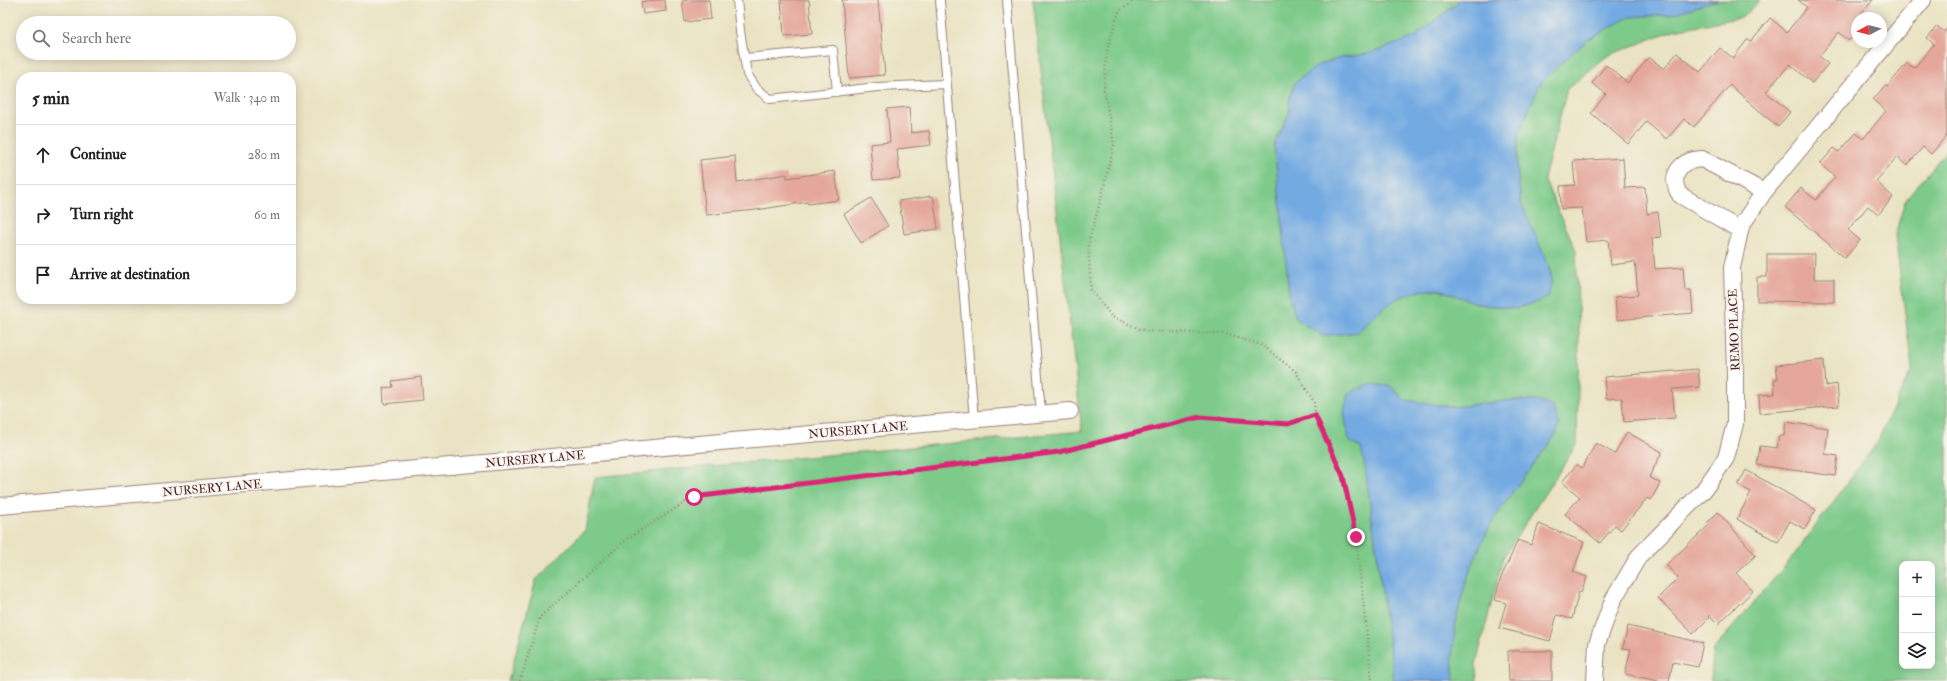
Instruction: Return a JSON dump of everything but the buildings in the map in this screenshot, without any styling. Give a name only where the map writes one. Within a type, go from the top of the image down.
[{"type":"street","name":"REMO PLACE","points":[[1595,681],[1597,644],[1613,600],[1639,556],[1703,491],[1726,458],[1734,424],[1735,374],[1732,268],[1740,230],[1764,192],[1923,0]]},
{"type":"street","points":[[1740,230],[1680,195],[1674,187],[1676,174],[1681,166],[1692,159],[1702,159],[1764,192]]},
{"type":"street","name":"NURSERY LANE","points":[[0,506],[1070,411]]},
{"type":"lane","points":[[737,0],[747,74],[757,89],[770,99],[877,87],[945,84]]},
{"type":"lane","points":[[940,0],[945,84],[974,420]]},
{"type":"lane","points":[[1007,0],[1041,414]]},
{"type":"lane","points":[[745,58],[833,50],[837,92]]},
{"type":"path","points":[[1135,0],[1119,11],[1107,50],[1104,90],[1114,144],[1088,244],[1091,290],[1112,316],[1145,331],[1225,334],[1262,345],[1296,372],[1314,402],[1315,415],[1343,476],[1356,537],[1372,681]]},
{"type":"path","points":[[520,681],[540,617],[627,539],[694,497],[1059,452],[1200,417],[1288,424],[1315,415]]},
{"type":"green space","points":[[1033,0],[1760,0],[1743,17],[1674,30],[1607,56],[1567,89],[1544,179],[1576,250],[1579,332],[1577,444],[1503,558],[1476,664],[1477,681],[508,681],[536,580],[585,530],[595,477],[1082,431]]},
{"type":"green space","points":[[1947,150],[1947,681],[1711,681],[1713,650],[1792,558],[1876,444],[1912,369],[1895,235],[1905,201]]},
{"type":"water","points":[[1460,0],[1718,0],[1669,15],[1629,17],[1589,39],[1561,63],[1541,83],[1525,118],[1518,139],[1517,166],[1521,203],[1549,267],[1552,280],[1548,298],[1516,309],[1479,304],[1438,289],[1420,291],[1398,298],[1376,314],[1358,332],[1323,336],[1296,319],[1289,295],[1274,145],[1290,112],[1289,101],[1295,82],[1320,64],[1344,57],[1368,54],[1415,37]]},
{"type":"water","points":[[1369,384],[1390,386],[1405,400],[1454,407],[1513,400],[1538,401],[1553,407],[1559,424],[1556,434],[1493,521],[1478,551],[1465,587],[1456,624],[1453,643],[1454,681],[1394,681],[1365,467],[1361,448],[1349,441],[1344,412],[1348,393]]},
{"type":"route","points":[[694,497],[908,469],[1059,452],[1200,417],[1288,424],[1315,415],[1343,476],[1356,537]]}]
